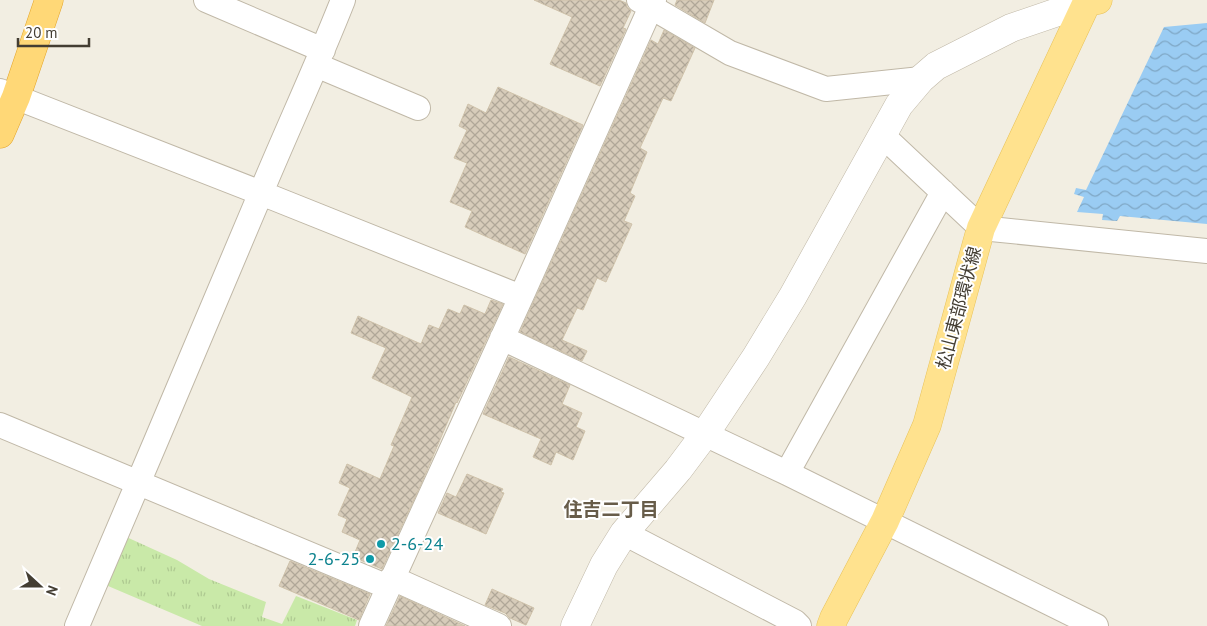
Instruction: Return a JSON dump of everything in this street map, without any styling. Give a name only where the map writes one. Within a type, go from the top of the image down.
[{"type":"highway","points":[[0,134],[8,94],[49,0]]},
{"type":"main road","name":"松山東部環状線","points":[[831,626],[885,521],[927,424],[981,228],[1092,1]]},
{"type":"street","points":[[206,0],[418,108]]},
{"type":"street","points":[[77,626],[320,58],[343,0]]},
{"type":"street","points":[[575,626],[604,565],[624,533],[678,470],[705,434],[756,357],[899,105],[921,79],[936,66],[1011,28],[1092,1]]},
{"type":"street","points":[[371,626],[521,297],[648,2],[730,53],[826,89],[921,79]]},
{"type":"street","points":[[8,94],[521,297]]},
{"type":"street","points":[[882,135],[981,228],[1207,251]]},
{"type":"street","points":[[787,473],[943,192]]},
{"type":"street","points":[[502,338],[787,473],[1096,626]]},
{"type":"street","points":[[0,425],[139,483],[499,626]]},
{"type":"street","points":[[624,533],[795,622],[799,626]]},
{"type":"green space","points":[[122,535],[177,560],[209,579],[266,602],[262,617],[282,624],[296,596],[357,620],[355,626],[202,626],[101,583]]},
{"type":"water","points":[[1207,23],[1207,224],[1120,216],[1117,221],[1102,220],[1103,214],[1077,212],[1084,197],[1074,194],[1076,188],[1086,190],[1164,27]]},
{"type":"building","points":[[534,0],[619,0],[626,3],[631,11],[623,28],[626,29],[600,86],[550,64],[572,17]]},
{"type":"building","points":[[677,0],[714,0],[705,23],[675,5]]},
{"type":"building","points":[[664,30],[695,48],[671,101],[663,98],[640,148],[647,152],[630,193],[635,196],[624,221],[632,224],[606,282],[597,278],[583,310],[577,308],[562,340],[587,351],[582,361],[520,332],[651,40],[658,44]]},
{"type":"building","points":[[498,87],[583,125],[525,254],[465,227],[472,211],[450,202],[467,163],[454,158],[467,130],[459,126],[468,104],[486,113]]},
{"type":"building","points":[[491,300],[503,304],[456,402],[382,569],[353,557],[360,540],[342,532],[347,519],[338,515],[350,488],[339,483],[347,464],[380,479],[394,446],[391,445],[412,397],[372,378],[386,348],[351,333],[358,316],[421,344],[429,325],[439,329],[448,309],[460,314],[464,305],[485,314]]},
{"type":"building","points":[[509,357],[570,385],[562,404],[582,413],[576,427],[585,431],[573,460],[556,452],[551,465],[533,457],[541,439],[483,414]]},
{"type":"building","points":[[467,474],[503,489],[501,492],[504,493],[486,534],[438,513],[447,493],[456,497]]},
{"type":"building","points":[[290,561],[370,594],[359,620],[279,586]]},
{"type":"building","points":[[492,589],[534,608],[526,625],[510,618],[505,613],[485,605]]},
{"type":"building","points":[[400,596],[465,626],[386,626]]},
{"type":"place","name":"2-6-24","points":[[381,544]]},
{"type":"place","name":"2-6-25","points":[[370,559]]},
{"type":"district","name":"住吉二丁目","points":[[611,509]]}]
